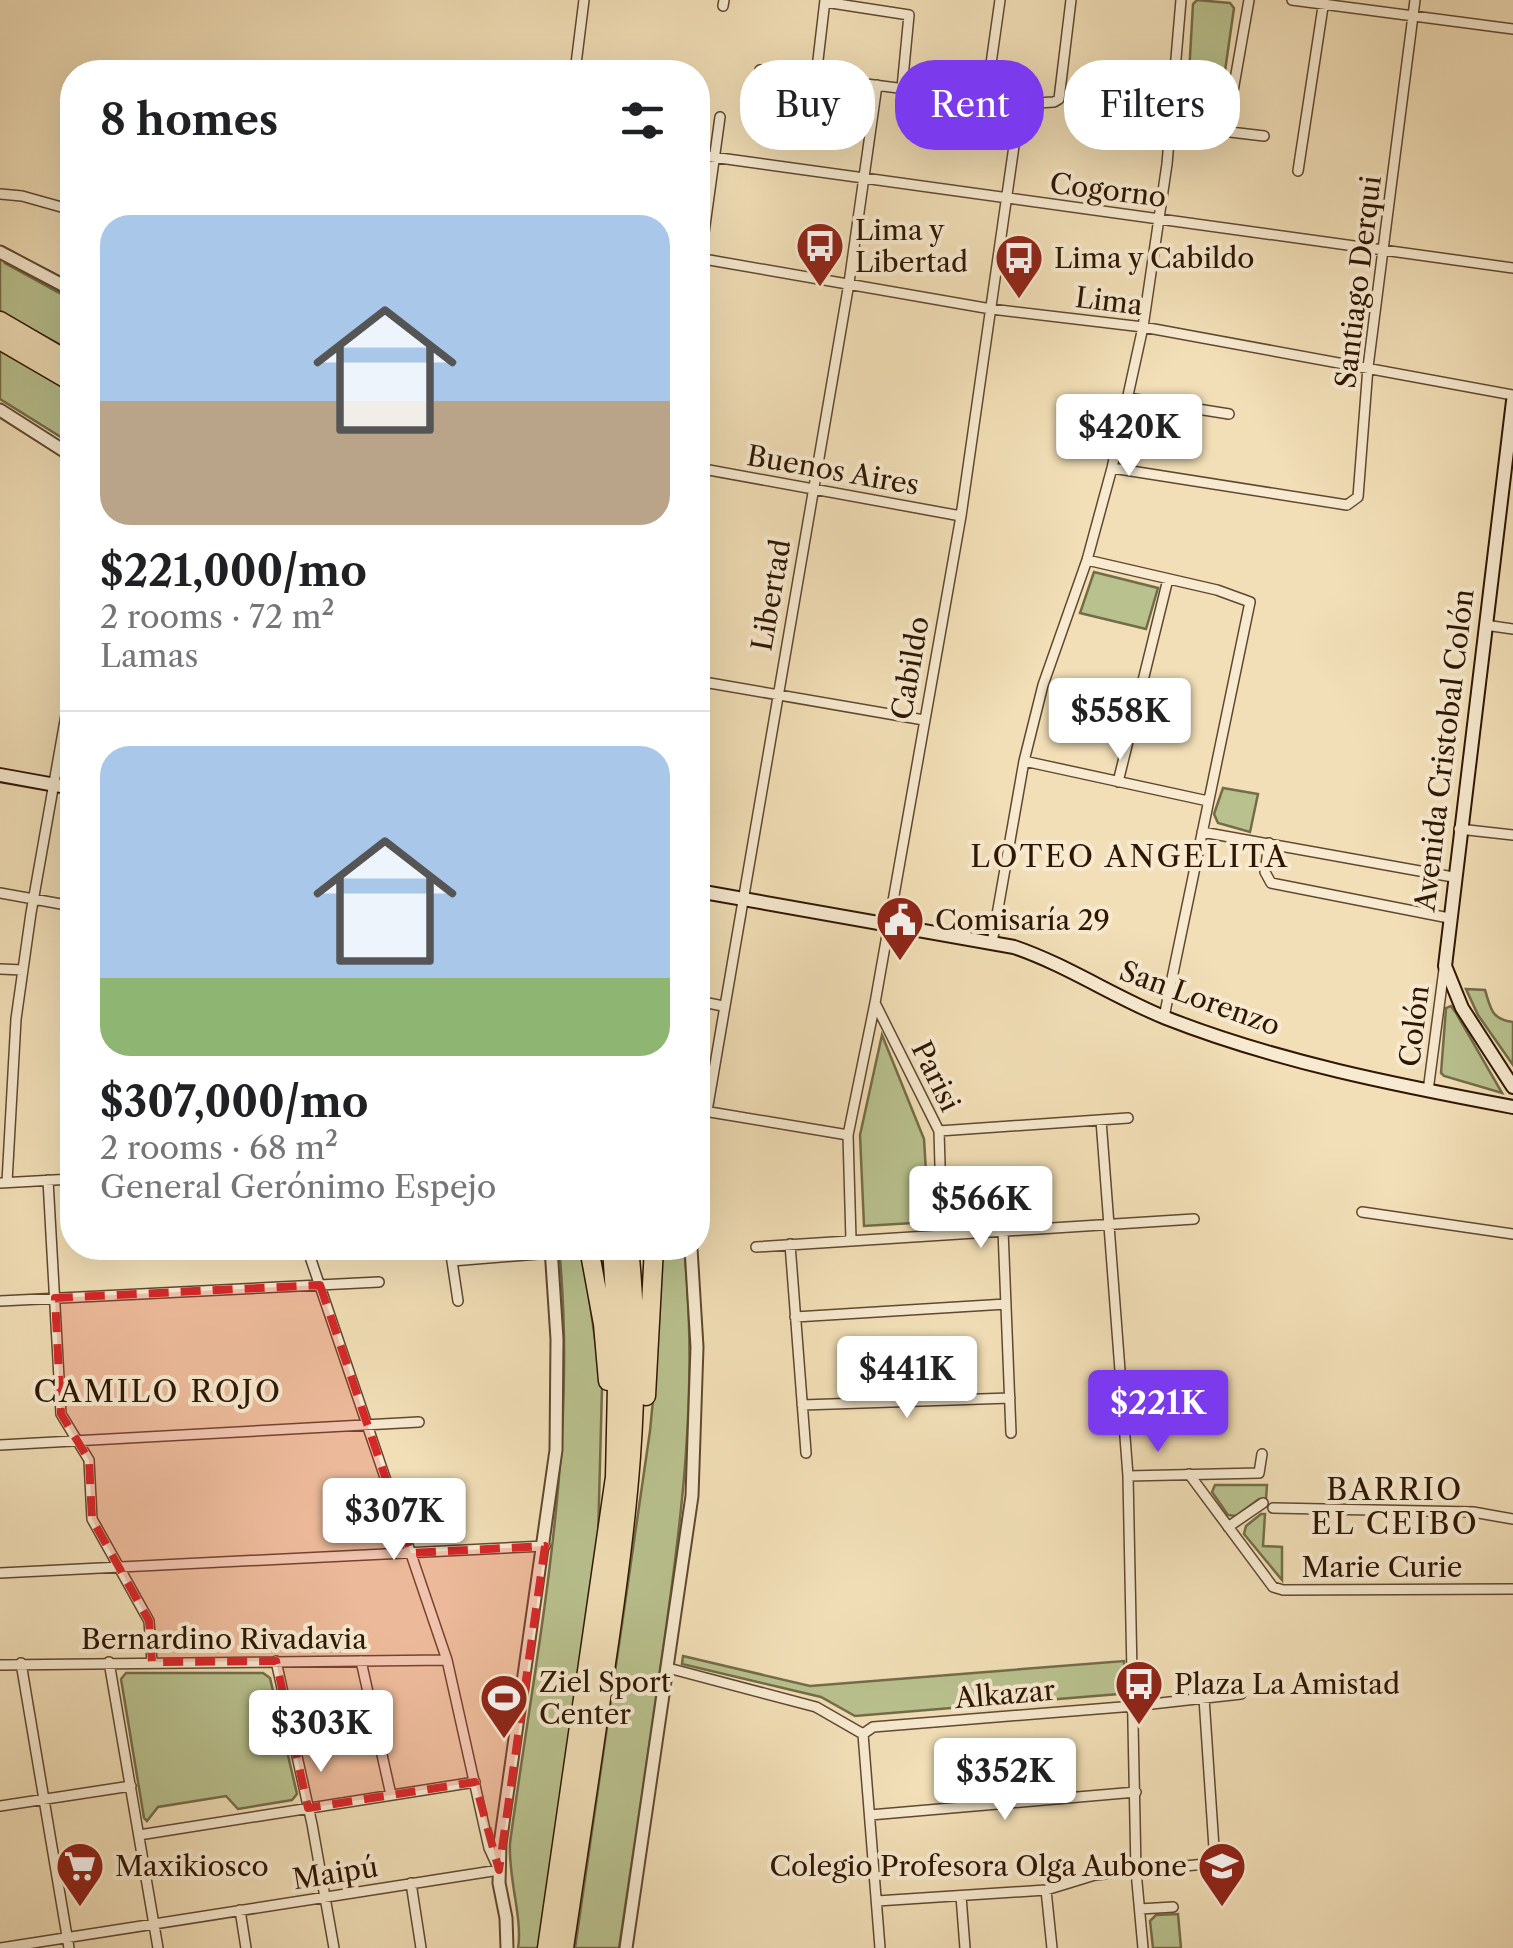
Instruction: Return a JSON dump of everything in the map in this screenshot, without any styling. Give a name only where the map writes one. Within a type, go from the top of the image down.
[{"type":"highway","points":[[0,321],[60,354]]},
{"type":"highway","points":[[0,340],[60,375]]},
{"type":"highway","points":[[591,1260],[603,1324],[609,1396],[609,1533]]},
{"type":"highway","points":[[547,1948],[609,1533],[619,1396],[613,1260]]},
{"type":"highway","points":[[627,1520],[636,1394],[630,1260]]},
{"type":"highway","points":[[564,1948],[646,1400],[653,1260]]},
{"type":"main road","name":"Avenida Cristobal Colón","points":[[1513,398],[1444,966],[1462,1008],[1513,1087]]},
{"type":"main road","points":[[0,775],[60,786]]},
{"type":"main road","name":"San Lorenzo","points":[[710,893],[992,943],[1040,956],[1164,1017],[1224,1038],[1396,1086],[1513,1107]]},
{"type":"street","points":[[576,60],[584,0]]},
{"type":"street","points":[[992,60],[1000,0]]},
{"type":"street","points":[[1044,103],[1059,99],[1071,0]]},
{"type":"street","points":[[1176,60],[1180,0]]},
{"type":"street","points":[[1239,60],[1249,0]]},
{"type":"street","points":[[1292,0],[1513,29]]},
{"type":"street","name":"Santiago Derqui","points":[[1112,468],[1347,505],[1358,498],[1368,367],[1415,0]]},
{"type":"street","points":[[818,60],[825,1],[909,15],[905,60]]},
{"type":"street","points":[[1298,171],[1324,2]]},
{"type":"street","points":[[877,85],[895,87]]},
{"type":"street","name":"Libertad","points":[[710,1071],[849,282],[877,85]]},
{"type":"street","points":[[710,185],[720,117]]},
{"type":"street","points":[[1240,133],[1264,136]]},
{"type":"street","name":"Cabildo","points":[[852,1240],[848,1135],[961,516],[1014,150]]},
{"type":"street","points":[[992,943],[1024,761],[1043,685],[1087,560],[1128,398],[1160,219],[1168,150]]},
{"type":"street","name":"Cogorno","points":[[710,157],[1513,268]]},
{"type":"street","points":[[0,194],[60,207]]},
{"type":"street","points":[[0,252],[60,284]]},
{"type":"street","name":"Lima","points":[[710,260],[991,309],[1142,327],[1368,367],[1513,398]]},
{"type":"street","points":[[1128,398],[1230,414]]},
{"type":"street","points":[[0,410],[60,448]]},
{"type":"street","name":"Buenos Aires","points":[[710,470],[961,516]]},
{"type":"street","points":[[1087,560],[1247,598],[1251,608],[1164,1017]]},
{"type":"street","points":[[1118,782],[1168,579]]},
{"type":"street","points":[[1485,625],[1513,629]]},
{"type":"street","points":[[710,683],[924,720]]},
{"type":"street","points":[[60,750],[16,1018],[3,1182],[60,1180]]},
{"type":"street","points":[[1024,761],[1208,801]]},
{"type":"street","points":[[1459,829],[1513,835]]},
{"type":"street","points":[[1202,832],[1453,877]]},
{"type":"street","points":[[1269,843],[1264,872],[1272,883],[1448,918]]},
{"type":"street","points":[[0,893],[60,904]]},
{"type":"street","name":"Colón","points":[[1428,1091],[1444,966]]},
{"type":"street","points":[[0,968],[23,970]]},
{"type":"street","name":"Parisi","points":[[875,1002],[938,1130],[942,1234]]},
{"type":"street","points":[[710,1004],[723,1006]]},
{"type":"street","points":[[710,1112],[848,1135]]},
{"type":"street","points":[[938,1130],[1128,1118]]},
{"type":"street","points":[[1101,1120],[1128,1476],[1136,1871],[1143,1948]]},
{"type":"street","points":[[48,1180],[61,1414],[89,1460],[92,1519],[149,1621],[152,1662]]},
{"type":"street","points":[[1362,1212],[1513,1234]]},
{"type":"street","points":[[756,1246],[1194,1219]]},
{"type":"street","points":[[1003,1230],[1011,1433]]},
{"type":"street","points":[[790,1244],[806,1453]]},
{"type":"street","points":[[311,1260],[448,1660],[498,1870],[507,1948]]},
{"type":"street","points":[[458,1301],[452,1261],[461,1260]]},
{"type":"street","points":[[498,1870],[545,1546],[558,1405],[552,1260]]},
{"type":"street","points":[[626,1948],[695,1465],[697,1346],[692,1260]]},
{"type":"street","points":[[0,1301],[380,1282]]},
{"type":"street","points":[[795,1317],[1006,1304]]},
{"type":"street","points":[[802,1405],[1010,1398]]},
{"type":"street","points":[[0,1445],[419,1422]]},
{"type":"street","points":[[1128,1476],[1259,1472],[1262,1454]]},
{"type":"street","name":"Marie Curie","points":[[1189,1474],[1273,1586],[1283,1590],[1513,1588]]},
{"type":"street","points":[[1228,1527],[1268,1505],[1473,1512],[1513,1520]]},
{"type":"street","points":[[0,1573],[545,1546]]},
{"type":"street","name":"Bernardino Rivadavia","points":[[0,1664],[448,1660]]},
{"type":"street","points":[[361,1661],[391,1795]]},
{"type":"street","points":[[110,1662],[158,1948]]},
{"type":"street","points":[[276,1662],[334,1948]]},
{"type":"street","points":[[22,1663],[69,1943]]},
{"type":"street","points":[[668,1668],[816,1707],[863,1734],[880,1948]]},
{"type":"street","name":"Alkazar","points":[[863,1734],[873,1727],[1241,1694]]},
{"type":"street","points":[[876,1901],[1046,1890],[1095,1876],[1215,1862],[1204,1698]]},
{"type":"street","points":[[139,1835],[475,1782]]},
{"type":"street","points":[[0,1806],[130,1786]]},
{"type":"street","points":[[870,1815],[1136,1792]]},
{"type":"street","name":"Maipú","points":[[1,1948],[69,1943],[154,1924],[498,1870]]},
{"type":"street","points":[[411,1884],[422,1948]]},
{"type":"street","points":[[1046,1890],[1052,1948]]},
{"type":"street","points":[[962,1896],[966,1948]]},
{"type":"street","points":[[1140,1909],[1173,1906]]},
{"type":"street","points":[[240,1910],[246,1948]]},
{"type":"highlighted area","points":[[320,1285],[411,1553],[545,1546],[499,1870],[475,1782],[308,1808],[276,1661],[152,1662],[149,1621],[92,1519],[89,1460],[61,1414],[55,1298]]},
{"type":"green space","points":[[1197,0],[1230,3],[1234,8],[1227,60],[1190,60],[1193,4]]},
{"type":"green space","points":[[0,257],[60,293],[60,344],[0,312]]},
{"type":"green space","points":[[0,350],[60,385],[60,436],[0,399]]},
{"type":"green space","points":[[1094,572],[1158,588],[1146,629],[1080,613]]},
{"type":"green space","points":[[1223,788],[1258,794],[1250,832],[1218,823],[1214,814]]},
{"type":"green space","points":[[1466,989],[1485,990],[1496,1016],[1513,1022],[1513,1065],[1478,1015]]},
{"type":"green space","points":[[1451,1006],[1502,1093],[1441,1073],[1446,1008]]},
{"type":"green space","points":[[882,1035],[924,1139],[929,1222],[864,1226],[860,1135]]},
{"type":"green space","points":[[560,1260],[584,1260],[602,1388],[598,1539],[539,1948],[518,1948],[510,1843],[552,1546],[564,1398]]},
{"type":"green space","points":[[660,1260],[685,1260],[690,1354],[686,1459],[675,1565],[619,1948],[575,1948],[650,1431]]},
{"type":"green space","points":[[1215,1485],[1267,1485],[1266,1499],[1259,1499],[1236,1516],[1228,1515],[1212,1492]]},
{"type":"green space","points":[[1265,1514],[1263,1546],[1282,1547],[1282,1580],[1244,1534],[1246,1526]]},
{"type":"green space","points":[[683,1656],[810,1686],[1124,1661],[1125,1688],[1119,1694],[855,1716],[821,1697],[682,1664]]},
{"type":"green space","points":[[126,1673],[263,1673],[270,1678],[297,1794],[292,1800],[238,1809],[226,1796],[158,1807],[147,1821],[121,1679]]},
{"type":"green space","points":[[1178,1914],[1181,1948],[1153,1948],[1150,1921],[1156,1915]]},
{"type":"place","name":"Lima y Libertad","points":[[820,288]]},
{"type":"place","name":"Lima y Cabildo","points":[[1019,300]]},
{"type":"place","name":"Comisaría 29","points":[[900,962]]},
{"type":"place","name":"Plaza La Amistad","points":[[1139,1726]]},
{"type":"place","name":"Ziel Sport Center","points":[[504,1740]]},
{"type":"place","name":"Maxikiosco","points":[[80,1908]]},
{"type":"place","name":"Colegio Profesora Olga Aubone","points":[[1222,1908]]},
{"type":"district","name":"LOTEO ANGELITA","points":[[1130,856]]},
{"type":"district","name":"CAMILO ROJO","points":[[158,1391]]},
{"type":"district","name":"BARRIO EL CEIBO","points":[[1395,1506]]}]
